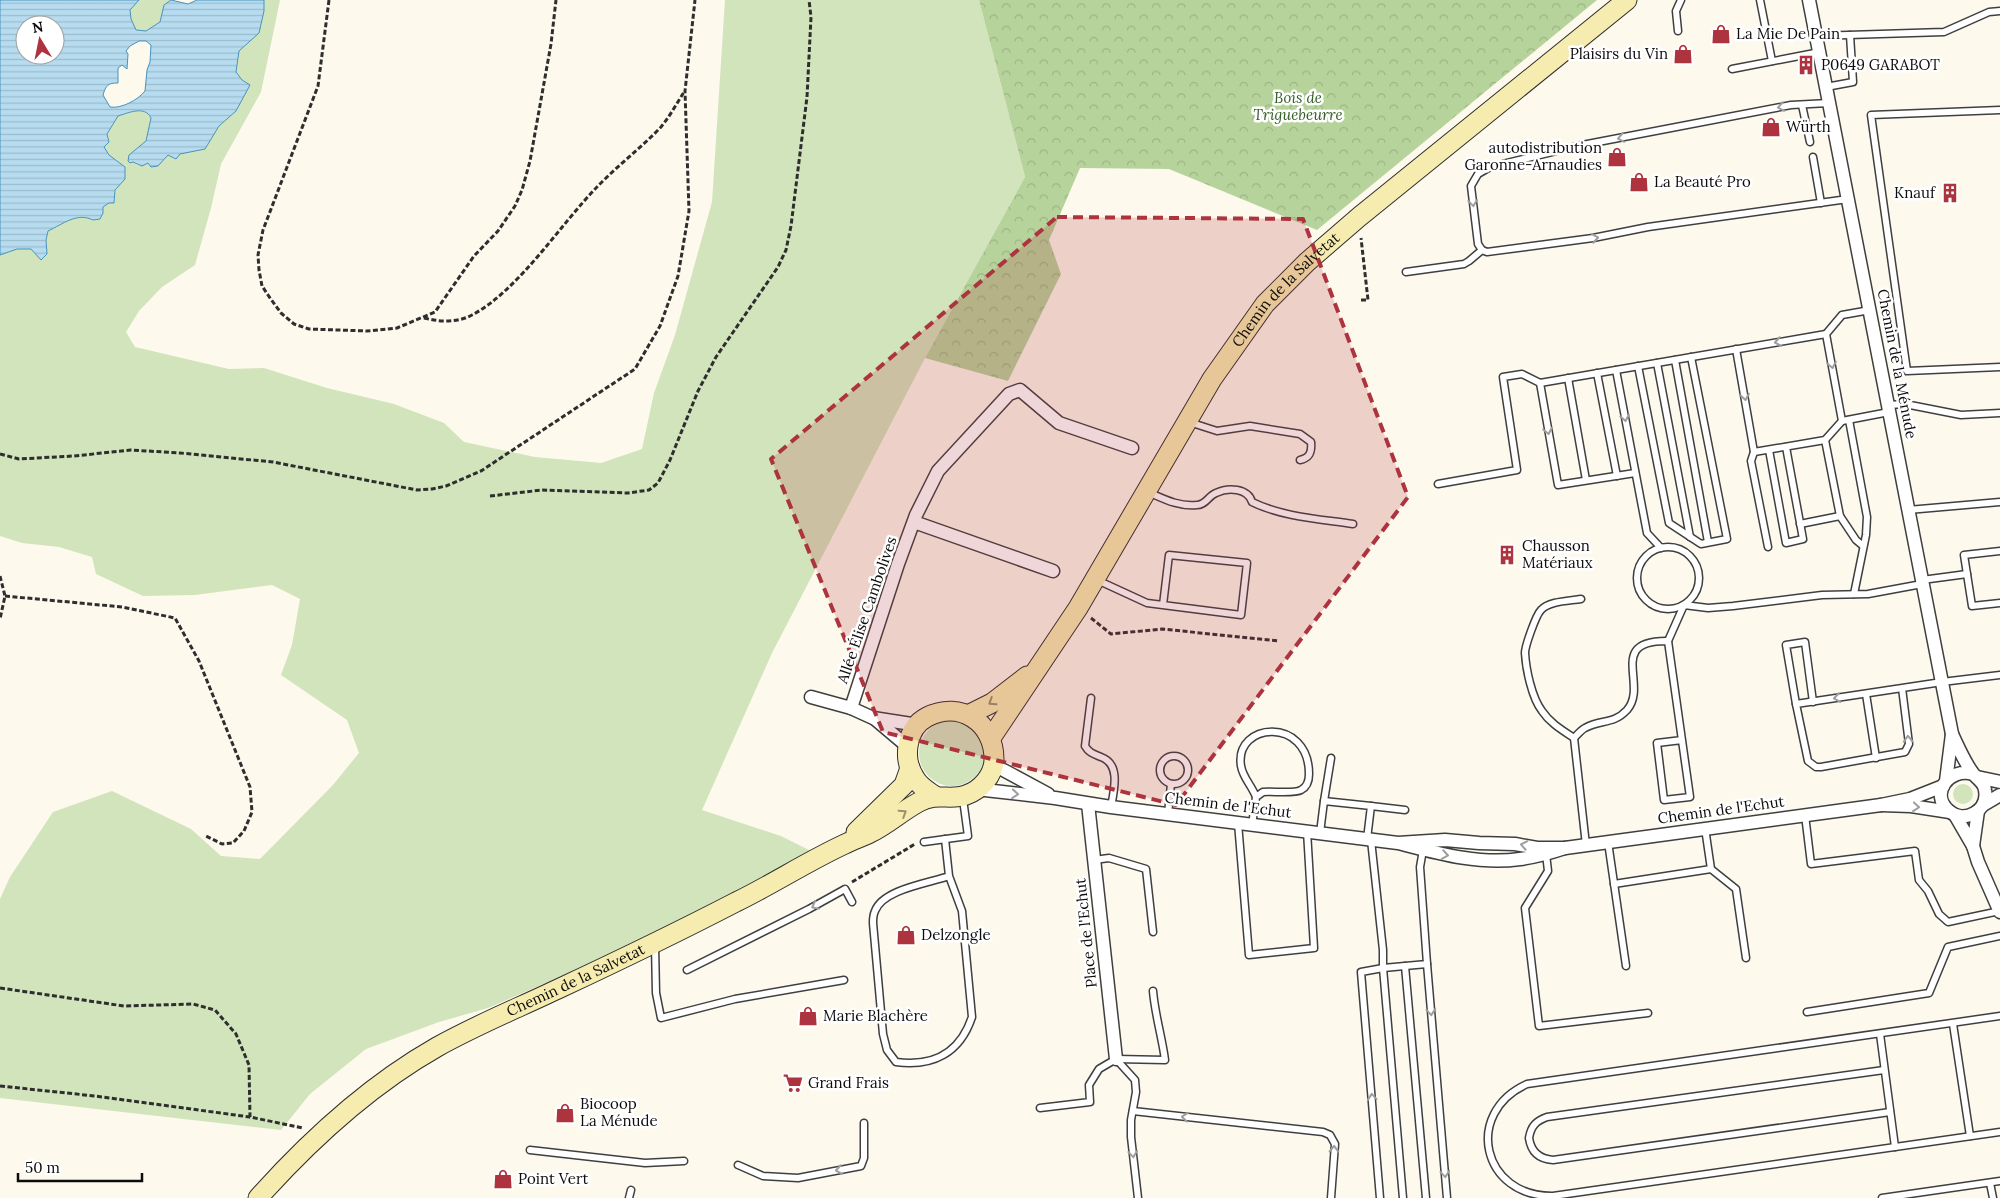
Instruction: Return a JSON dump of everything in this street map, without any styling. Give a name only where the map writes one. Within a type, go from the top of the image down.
[{"type":"main road","name":"Chemin de la Salvetat","points":[[991,738],[1078,608],[1212,379],[1265,304],[1307,262],[1359,218],[1627,0]]},
{"type":"main road","name":"Chemin de la Salvetat","points":[[968,715],[992,702],[1042,664]]},
{"type":"main road","points":[[935,796],[914,778],[910,768],[907,746],[912,734],[925,718],[951,712],[968,715],[984,727],[991,738],[994,765],[988,778],[969,793]]},
{"type":"main road","name":"Chemin de la Salvetat","points":[[845,844],[904,785],[910,768]]},
{"type":"main road","name":"Chemin de la Salvetat","points":[[258,1198],[280,1172],[320,1134],[387,1080],[438,1047],[655,944],[845,844],[871,833],[919,802],[935,796],[969,793]]},
{"type":"street","name":"Chemin de la Ménude","points":[[1809,0],[1952,734],[1975,776]]},
{"type":"street","name":"Allée Élise Cambolives","points":[[851,708],[914,522],[938,471],[1009,394],[1020,390],[1059,423],[1132,448]]},
{"type":"street","name":"Allée Élise Cambolives","points":[[914,522],[1053,571]]},
{"type":"street","name":"Allée Élise Cambolives","points":[[811,697],[851,708],[873,718],[907,746]]},
{"type":"street","name":"Allée Élise Cambolives","points":[[873,718],[918,725]]},
{"type":"street","name":"Chemin de la Ménude","points":[[1945,783],[1952,734]]},
{"type":"street","name":"Chemin de l'Echut","points":[[994,765],[1055,798]]},
{"type":"street","points":[[2000,782],[1967,773],[1956,774],[1945,783],[1942,797],[1943,803],[1974,846],[1978,862],[2000,912]]},
{"type":"street","points":[[1974,846],[1980,808],[1986,791],[1981,781],[1975,776]]},
{"type":"street","name":"Chemin de l'Echut","points":[[1398,843],[1445,840],[1515,844],[1537,848],[1565,848],[1881,805],[1910,799],[1945,783]]},
{"type":"street","name":"Chemin de l'Echut","points":[[969,793],[1055,798],[1088,804],[1398,843],[1442,855],[1496,860],[1518,860],[1565,848]]},
{"type":"street","points":[[1952,813],[1966,816],[2000,795]]},
{"type":"street","name":"Place de l'Echut","points":[[1088,804],[1116,1059]]},
{"type":"street","name":"Chemin de l'Echut","points":[[1881,805],[1911,806],[1952,813]]},
{"type":"lane","points":[[1678,31],[1676,11],[1681,0]]},
{"type":"lane","points":[[1760,0],[1772,61]]},
{"type":"lane","points":[[1816,36],[1944,32],[1990,12],[2000,12]]},
{"type":"lane","points":[[1826,87],[1853,82],[1850,35]]},
{"type":"lane","points":[[1732,69],[1820,52]]},
{"type":"lane","points":[[1830,103],[1791,105],[1577,146],[1490,167],[1478,174],[1471,186],[1478,244],[1482,250],[1487,252],[1593,238],[1648,227],[1848,199]]},
{"type":"lane","points":[[1802,105],[1810,142]]},
{"type":"lane","points":[[2000,110],[1871,115],[1907,371],[2000,367]]},
{"type":"lane","points":[[1813,157],[1821,203]]},
{"type":"lane","points":[[1406,272],[1464,264],[1470,262],[1482,250]]},
{"type":"lane","points":[[1438,484],[1517,470],[1502,377],[1522,374],[1540,383],[1826,334],[1842,315],[1870,310]]},
{"type":"lane","points":[[1826,334],[1867,517],[1866,535],[1862,545],[1854,594]]},
{"type":"lane","points":[[1736,349],[1754,452],[1751,461],[1768,547]]},
{"type":"lane","points":[[1638,366],[1669,523],[1701,544],[1727,538],[1691,357]]},
{"type":"lane","points":[[1675,360],[1708,542]]},
{"type":"lane","points":[[1657,363],[1690,537]]},
{"type":"lane","points":[[1616,370],[1647,533],[1661,548]]},
{"type":"lane","points":[[1597,373],[1617,476]]},
{"type":"lane","points":[[1568,378],[1586,480]]},
{"type":"lane","points":[[1540,383],[1558,485],[1635,473]]},
{"type":"lane","points":[[1754,452],[1825,440],[1846,421],[1905,404],[1961,415],[2000,413]]},
{"type":"lane","points":[[1187,422],[1217,431],[1250,426],[1300,434],[1311,442],[1312,450],[1310,455],[1300,460]]},
{"type":"lane","points":[[1825,440],[1840,516],[1856,540],[1862,545]]},
{"type":"lane","points":[[1768,450],[1786,543],[1803,539],[1786,447]]},
{"type":"lane","points":[[1146,491],[1170,502],[1196,506],[1206,502],[1214,493],[1236,490],[1245,492],[1250,496],[1252,502],[1267,510],[1353,524]]},
{"type":"lane","points":[[1908,510],[2000,502]]},
{"type":"lane","points":[[1800,524],[1840,516]]},
{"type":"lane","points":[[1682,740],[1658,743],[1664,800],[1690,797],[1682,740],[1668,641],[1684,605],[1696,592],[1699,584],[1697,566],[1686,553],[1678,549],[1661,548],[1652,552],[1640,564],[1638,573],[1640,590],[1651,604],[1658,608],[1676,608],[1684,605],[1708,608],[1822,595],[1868,594],[1967,574]]},
{"type":"lane","points":[[2000,551],[1964,555],[1972,606],[2000,603]]},
{"type":"lane","points":[[1095,579],[1148,603],[1163,605],[1241,615],[1247,563],[1169,555],[1163,605]]},
{"type":"lane","points":[[1581,599],[1555,604],[1542,609],[1537,615],[1525,651],[1533,696],[1540,710],[1550,722],[1574,738],[1586,845]]},
{"type":"lane","points":[[1574,738],[1583,729],[1598,723],[1615,721],[1628,709],[1634,694],[1631,670],[1637,650],[1643,645],[1653,642],[1668,641]]},
{"type":"lane","points":[[1813,702],[1805,642],[1786,644],[1805,756],[1811,765],[1821,767],[1902,754],[1909,747],[1902,688]]},
{"type":"lane","points":[[1796,704],[1942,682],[2000,676]]},
{"type":"lane","points":[[1866,694],[1876,758]]},
{"type":"lane","points":[[1091,698],[1085,746],[1091,752],[1108,759],[1112,766],[1114,779],[1111,807]]},
{"type":"lane","points":[[1252,824],[1256,797],[1247,782],[1241,766],[1241,756],[1245,747],[1249,741],[1260,733],[1282,733],[1293,737],[1301,746],[1309,768],[1307,784],[1303,790],[1297,792],[1262,792],[1256,797]]},
{"type":"lane","points":[[1178,757],[1186,764],[1187,775],[1180,783],[1171,784],[1164,781],[1161,776],[1160,766],[1168,758],[1178,757]]},
{"type":"lane","points":[[1238,823],[1249,955],[1314,948],[1313,832],[1324,801],[1331,758]]},
{"type":"lane","points":[[1168,814],[1171,784]]},
{"type":"lane","points":[[924,842],[968,836],[969,793]]},
{"type":"lane","points":[[1324,801],[1404,810]]},
{"type":"lane","points":[[1371,806],[1369,839],[1383,950],[1403,1198]]},
{"type":"lane","points":[[1805,815],[1811,864],[1915,851],[1919,880],[1928,891],[1939,914],[1948,922],[2000,912]]},
{"type":"lane","points":[[1705,828],[1710,869],[1736,889],[1746,958]]},
{"type":"lane","points":[[945,840],[949,876],[962,912],[972,1017],[969,1028],[961,1039],[942,1057],[924,1063],[896,1062],[887,1050],[883,1034],[873,923],[874,911],[882,902],[902,890],[949,876]]},
{"type":"lane","points":[[1608,842],[1626,966]]},
{"type":"lane","points":[[1423,850],[1420,867],[1447,1198]]},
{"type":"lane","points":[[1546,854],[1548,871],[1525,908],[1539,1026],[1648,1013]]},
{"type":"lane","points":[[1094,860],[1108,858],[1146,869],[1153,932]]},
{"type":"lane","points":[[1614,884],[1710,869]]},
{"type":"lane","points":[[687,970],[845,889],[852,902]]},
{"type":"lane","points":[[1807,1012],[1929,993],[1948,947],[2000,936]]},
{"type":"lane","points":[[655,944],[656,993],[661,1018],[735,999],[844,980]]},
{"type":"lane","points":[[1380,1198],[1361,972],[1427,964]]},
{"type":"lane","points":[[1405,966],[1426,1198]]},
{"type":"lane","points":[[1040,1108],[1090,1102],[1089,1085],[1099,1069],[1116,1059],[1165,1060],[1162,1035],[1155,1015],[1152,991]]},
{"type":"lane","points":[[2000,1016],[1527,1084],[1506,1096],[1496,1111],[1489,1128],[1489,1152],[1493,1163],[1507,1182],[1528,1194],[1552,1196],[2000,1132]]},
{"type":"lane","points":[[1953,1024],[1970,1136]]},
{"type":"lane","points":[[1880,1034],[1895,1147]]},
{"type":"lane","points":[[1116,1059],[1135,1080],[1136,1092],[1131,1138],[1138,1198]]},
{"type":"lane","points":[[1884,1070],[1547,1117],[1534,1124],[1529,1138],[1533,1152],[1546,1159],[1553,1160],[1890,1112]]},
{"type":"lane","points":[[1133,1111],[1323,1132],[1330,1135],[1335,1144],[1331,1198]]},
{"type":"lane","points":[[738,1165],[763,1176],[798,1178],[861,1166],[864,1158],[864,1123]]},
{"type":"lane","points":[[530,1150],[645,1162],[684,1161]]},
{"type":"lane","points":[[1882,1198],[2000,1181]]},
{"type":"lane","points":[[1990,1183],[1993,1198]]},
{"type":"lane","points":[[629,1198],[630,1190]]},
{"type":"path","points":[[330,0],[318,86],[263,230],[258,255],[262,286],[281,313],[294,324],[309,329],[367,331],[397,328],[435,312],[474,256],[498,231],[515,206],[522,190],[530,161],[550,54],[556,0]]},
{"type":"path","points":[[0,454],[19,459],[131,450],[180,453],[273,462],[417,490],[432,490],[446,486],[481,470],[635,369],[660,326],[678,276],[689,211],[685,91],[695,0]]},
{"type":"path","points":[[490,496],[542,490],[628,493],[649,490],[658,483],[670,460],[698,391],[716,357],[778,268],[786,250],[792,226],[807,97],[809,0]]},
{"type":"path","points":[[424,318],[452,321],[471,316],[493,300],[522,273],[598,186],[661,126],[685,91]]},
{"type":"path","points":[[1359,218],[1368,300],[1361,300]]},
{"type":"path","points":[[0,576],[5,596],[0,619]]},
{"type":"path","points":[[5,596],[122,607],[175,618],[199,661],[250,787],[252,812],[244,831],[234,843],[222,844],[206,836]]},
{"type":"path","points":[[1078,608],[1111,634],[1162,629],[1278,641]]},
{"type":"path","points":[[845,889],[850,883],[913,844],[924,842]]},
{"type":"path","points":[[0,988],[124,1006],[193,1004],[215,1010],[236,1034],[249,1065],[250,1117]]},
{"type":"path","points":[[0,1086],[96,1096],[250,1117],[320,1134]]},
{"type":"highlighted area","points":[[1057,217],[1303,219],[1408,497],[1176,805],[883,732],[771,459]]},
{"type":"green space","points":[[139,0],[171,0],[164,5],[160,22],[146,31],[136,30],[131,19],[130,10]]},
{"type":"green space","points":[[264,0],[280,0],[261,92],[221,164],[195,265],[162,287],[139,311],[126,332],[135,347],[229,369],[264,368],[327,388],[394,404],[444,423],[464,442],[535,457],[601,463],[642,449],[654,393],[675,335],[712,202],[725,0],[979,0],[1025,177],[925,358],[772,653],[702,810],[781,836],[811,851],[673,923],[569,973],[488,1008],[439,1022],[366,1049],[310,1094],[281,1130],[0,1098],[0,899],[10,877],[53,812],[112,791],[191,829],[221,856],[260,859],[332,786],[359,753],[347,720],[281,675],[292,645],[300,599],[272,585],[195,595],[143,596],[96,574],[92,557],[59,547],[22,543],[0,536],[0,255],[17,249],[31,249],[47,254],[46,240],[48,231],[76,218],[81,217],[93,220],[103,207],[115,200],[117,188],[125,179],[125,167],[109,155],[104,147],[109,138],[107,135],[118,116],[141,111],[148,114],[151,118],[146,141],[139,149],[133,162],[138,165],[148,163],[151,167],[157,166],[168,155],[205,149],[219,126],[236,111],[249,86],[236,72],[239,51],[248,42],[264,11]]},
{"type":"green space","name":"Bois de Triguebeurre","points":[[979,0],[1597,0],[1317,230],[1169,169],[1080,168],[1049,240],[1061,274],[1008,381],[925,358],[1025,177]]},
{"type":"green space","points":[[952,720],[964,723],[975,730],[982,741],[985,753],[982,765],[975,776],[964,783],[952,786],[940,783],[929,776],[922,765],[919,753],[922,741],[929,730],[940,723]]},
{"type":"green space","points":[[1963,784],[1970,787],[1973,794],[1970,801],[1963,804],[1956,801],[1953,794],[1956,787]]},
{"type":"water","points":[[0,0],[139,0],[130,10],[131,19],[136,30],[146,31],[160,22],[164,5],[171,0],[188,4],[197,0],[264,0],[264,11],[259,33],[239,51],[236,72],[242,80],[250,85],[236,111],[219,126],[205,149],[180,154],[176,159],[168,155],[158,166],[151,167],[148,163],[142,166],[133,162],[130,163],[128,161],[129,155],[146,141],[151,118],[148,114],[141,111],[118,116],[107,134],[109,142],[104,147],[109,155],[125,167],[125,179],[115,190],[114,203],[109,203],[103,207],[100,219],[76,218],[48,231],[46,240],[47,254],[41,260],[31,249],[17,249],[0,255]],"holes":[[[139,41],[146,41],[151,45],[145,91],[129,103],[119,107],[110,107],[103,95],[105,89],[112,83],[118,83],[118,68],[122,65],[127,69],[128,54],[126,51],[130,46]]]},
{"type":"place","name":"La Mie De Pain","points":[[1721,34]]},
{"type":"place","name":"Plaisirs du Vin","points":[[1683,54]]},
{"type":"place","name":"P0649 GARABOT","points":[[1806,65]]},
{"type":"place","name":"Würth","points":[[1771,127]]},
{"type":"place","name":"autodistribution Garonne-Arnaudies","points":[[1617,157]]},
{"type":"place","name":"La Beauté Pro","points":[[1639,182]]},
{"type":"place","name":"Knauf","points":[[1950,193]]},
{"type":"place","name":"Chausson Matériaux","points":[[1507,555]]},
{"type":"place","name":"Delzongle","points":[[906,935]]},
{"type":"place","name":"Marie Blachère","points":[[808,1016]]},
{"type":"place","name":"Grand Frais","points":[[793,1083]]},
{"type":"place","name":"Biocoop La Ménude","points":[[565,1113]]},
{"type":"place","name":"Point Vert","points":[[503,1179]]}]
